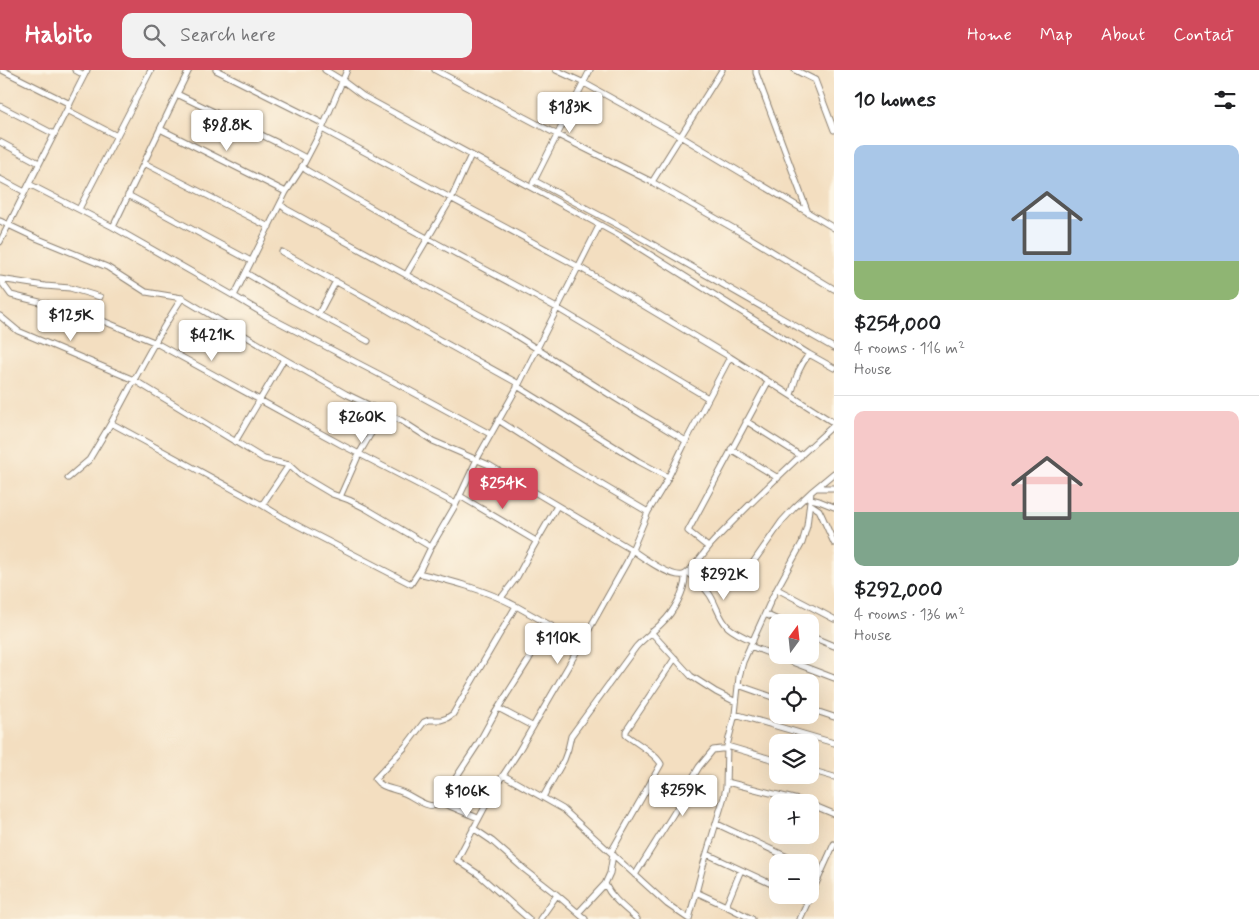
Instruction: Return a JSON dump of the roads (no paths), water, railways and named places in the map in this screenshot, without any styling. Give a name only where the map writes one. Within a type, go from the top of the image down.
[{"type":"street","points":[[2,70],[117,136]]},
{"type":"street","points":[[0,242],[86,72],[76,70]]},
{"type":"street","points":[[79,209],[151,70]]},
{"type":"street","points":[[113,226],[189,70]]},
{"type":"street","points":[[0,220],[36,238],[106,267],[146,292],[182,298],[346,394],[402,421],[434,441],[489,464],[666,571],[681,576],[686,573],[732,522],[834,424],[730,357],[579,267],[451,199],[323,126],[216,70]]},
{"type":"street","points":[[325,70],[363,96],[622,237],[834,368]]},
{"type":"street","points":[[234,296],[286,192],[323,126],[348,70]]},
{"type":"street","points":[[435,70],[652,182],[834,289]]},
{"type":"street","points":[[556,70],[584,83],[680,136],[834,228]]},
{"type":"street","points":[[531,188],[590,70]]},
{"type":"street","points":[[652,182],[722,70]]},
{"type":"street","points":[[756,70],[808,214]]},
{"type":"street","points":[[795,70],[815,80],[834,130]]},
{"type":"street","points":[[177,94],[306,158]]},
{"type":"street","points":[[0,106],[54,134]]},
{"type":"street","points":[[160,129],[286,192]]},
{"type":"street","points":[[0,142],[39,163]]},
{"type":"street","points":[[406,275],[451,199],[471,155]]},
{"type":"street","points":[[144,163],[269,228]]},
{"type":"street","points":[[302,166],[427,239],[557,308],[708,398]]},
{"type":"street","points":[[0,179],[24,192]]},
{"type":"street","points":[[535,181],[631,232],[833,345]]},
{"type":"street","points":[[29,184],[113,226],[269,317],[490,434]]},
{"type":"street","points":[[128,195],[252,261]]},
{"type":"street","points":[[280,204],[482,316],[686,440]]},
{"type":"street","points":[[112,423],[285,519],[411,584],[456,504],[477,458],[518,385],[599,226]]},
{"type":"street","points":[[282,252],[518,385],[638,461],[668,476]]},
{"type":"street","points":[[246,273],[318,315],[368,341]]},
{"type":"street","points":[[0,280],[70,288],[100,297]]},
{"type":"street","points":[[0,280],[11,295],[68,309],[154,342],[456,504]]},
{"type":"street","points":[[318,315],[336,281]]},
{"type":"street","points":[[68,478],[89,460],[112,423],[154,342],[182,298]]},
{"type":"street","points":[[0,316],[18,331],[134,380],[235,442],[264,458],[289,465],[300,475],[332,494],[365,508],[431,546]]},
{"type":"street","points":[[791,395],[799,368],[809,354]]},
{"type":"street","points":[[529,919],[478,874],[456,860],[496,786],[517,754],[582,643],[627,562],[648,512],[666,482],[730,357]]},
{"type":"street","points":[[235,442],[284,359]]},
{"type":"street","points":[[708,547],[688,531],[768,382]]},
{"type":"street","points":[[340,496],[376,426],[389,415]]},
{"type":"street","points":[[498,420],[565,463],[648,512]]},
{"type":"street","points":[[746,421],[801,456]]},
{"type":"street","points":[[731,449],[778,478]]},
{"type":"street","points":[[262,505],[289,465]]},
{"type":"street","points":[[752,564],[782,521],[794,508],[834,474]]},
{"type":"street","points":[[814,490],[834,488]]},
{"type":"street","points":[[503,775],[568,813],[667,904],[689,919],[724,797],[726,748],[735,714],[743,662],[765,614],[802,543],[806,533],[814,490]]},
{"type":"street","points":[[460,496],[536,541]]},
{"type":"street","points":[[811,501],[819,501],[834,507]]},
{"type":"street","points":[[811,501],[819,510],[834,543]]},
{"type":"street","points":[[501,598],[517,577],[557,506]]},
{"type":"street","points":[[418,573],[447,580],[501,598],[582,643]]},
{"type":"street","points":[[543,797],[564,760],[571,736],[636,648],[668,616],[682,592],[686,573]]},
{"type":"street","points":[[686,573],[706,589],[727,626],[752,643],[834,678]]},
{"type":"street","points":[[778,589],[834,619]]},
{"type":"street","points":[[516,606],[452,714],[441,720],[424,722],[405,747],[375,779],[378,784],[404,792],[430,806],[436,806],[478,744],[548,624]]},
{"type":"street","points":[[765,614],[769,616]]},
{"type":"street","points":[[651,632],[691,676],[736,702]]},
{"type":"street","points":[[819,640],[834,646]]},
{"type":"street","points":[[578,913],[605,884],[610,873],[612,853],[661,764],[660,761],[626,735],[626,731],[675,658]]},
{"type":"street","points":[[738,685],[769,696]]},
{"type":"street","points":[[498,708],[532,726]]},
{"type":"street","points":[[819,712],[834,717]]},
{"type":"street","points":[[735,714],[834,743]]},
{"type":"street","points":[[635,875],[677,808],[699,767],[713,750],[726,748],[769,759]]},
{"type":"street","points":[[819,773],[834,777]]},
{"type":"street","points":[[726,782],[774,794]]},
{"type":"street","points":[[440,802],[478,818]]},
{"type":"street","points":[[819,808],[834,814]]},
{"type":"street","points":[[717,824],[781,854]]},
{"type":"street","points":[[473,828],[492,840],[585,919]]},
{"type":"street","points":[[820,873],[834,844]]},
{"type":"street","points":[[707,854],[769,883]]},
{"type":"street","points":[[726,906],[741,870]]},
{"type":"street","points":[[605,884],[609,893],[617,902],[637,919]]},
{"type":"street","points":[[696,892],[752,919]]},
{"type":"street","points":[[540,919],[558,895]]},
{"type":"street","points":[[800,919],[807,904]]}]
